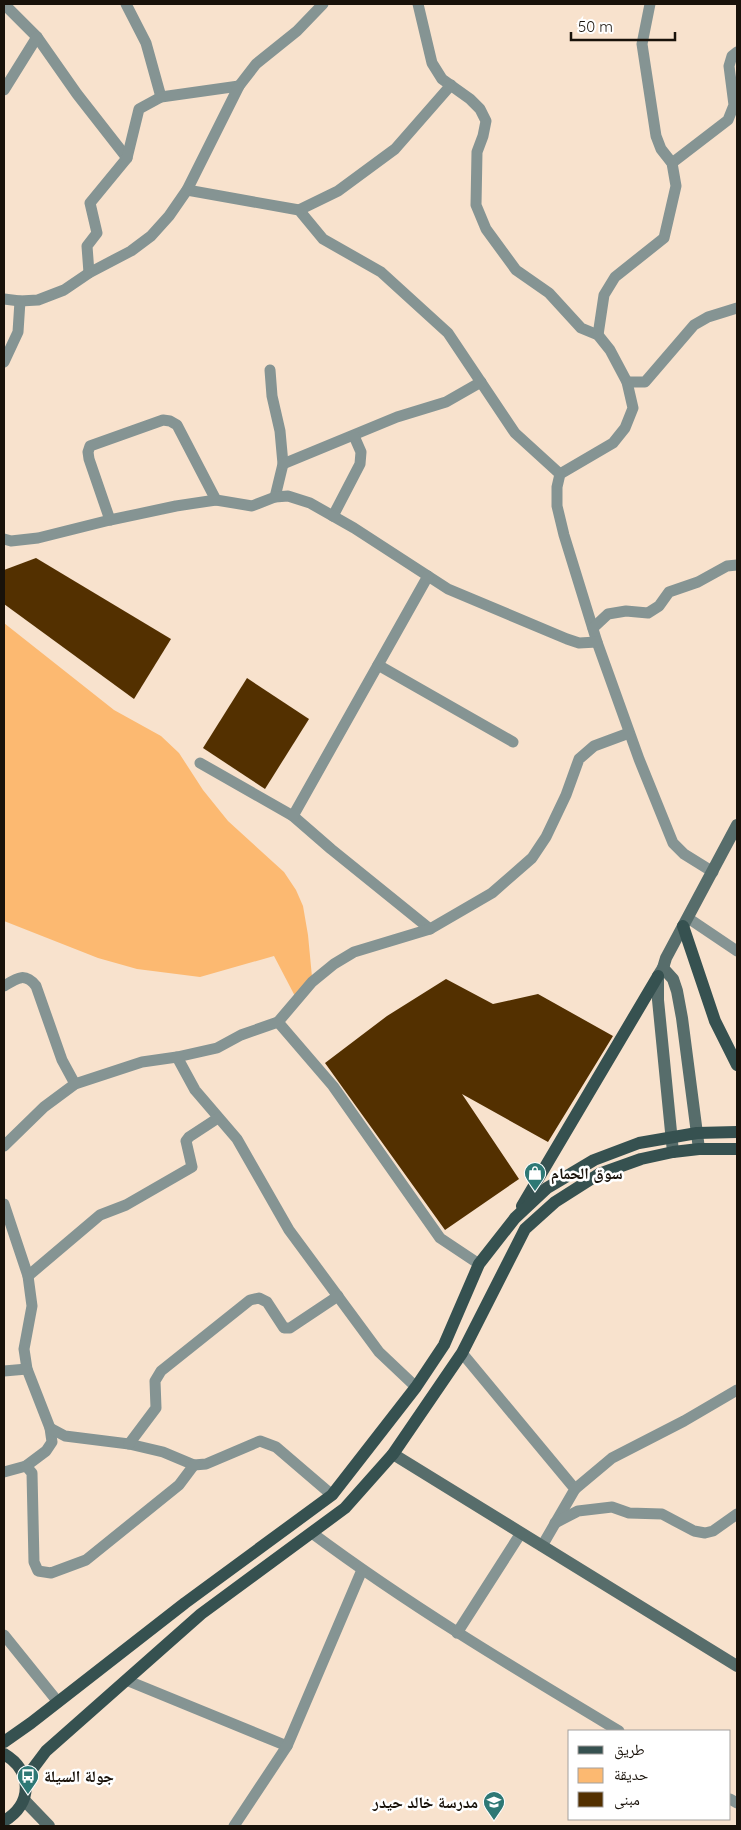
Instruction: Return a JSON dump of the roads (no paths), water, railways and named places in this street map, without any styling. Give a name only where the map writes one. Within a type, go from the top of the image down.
[{"type":"main road","points":[[4,1742],[32,1723],[185,1603],[332,1495],[416,1387],[444,1345],[479,1264],[515,1218],[661,972],[666,958],[737,825]]},
{"type":"main road","points":[[686,922],[715,1021],[737,1064]]},
{"type":"main road","points":[[661,972],[673,979],[677,991],[699,1149]]},
{"type":"main road","points":[[661,972],[658,1000],[674,1152]]},
{"type":"main road","points":[[515,1218],[547,1188],[594,1160],[639,1144],[672,1136],[737,1132]]},
{"type":"main road","points":[[25,1779],[46,1751],[201,1614],[345,1508],[393,1454],[462,1353],[525,1229],[555,1202],[599,1174],[641,1159],[699,1149],[737,1149]]},
{"type":"main road","points":[[393,1454],[737,1666]]},
{"type":"main road","points":[[4,1754],[13,1759],[21,1768],[26,1790],[24,1800],[16,1813],[4,1821]]},
{"type":"main road","points":[[24,1800],[49,1826]]},
{"type":"street","points":[[4,4],[37,37],[77,94],[127,158]]},
{"type":"street","points":[[126,4],[146,42],[161,97]]},
{"type":"street","points":[[418,4],[432,63],[442,79],[470,99],[480,109],[486,121],[483,136],[476,152],[476,205],[486,229],[516,270],[549,293],[581,328],[598,335],[610,350],[627,382],[633,408],[625,428],[613,442],[560,474],[557,487],[560,515],[564,535],[593,628],[629,733],[673,843],[684,854],[713,872]]},
{"type":"street","points":[[598,335],[604,295],[615,276],[664,238],[676,186],[672,163],[661,149],[656,136],[642,44],[650,4]]},
{"type":"street","points":[[4,299],[20,301],[38,300],[64,290],[89,273],[130,251],[150,236],[169,216],[187,190],[239,86],[256,64],[297,31],[319,5]]},
{"type":"street","points":[[4,90],[37,37]]},
{"type":"street","points":[[672,163],[728,120],[734,105],[728,66],[732,56],[737,52]]},
{"type":"street","points":[[187,190],[299,210],[338,191],[395,149],[451,85]]},
{"type":"street","points":[[89,273],[87,246],[97,233],[90,203],[127,158],[139,109],[161,97],[239,86]]},
{"type":"street","points":[[299,210],[323,239],[380,272],[448,332],[515,433],[560,474]]},
{"type":"street","points":[[4,362],[18,332],[20,301]]},
{"type":"street","points":[[627,382],[644,382],[657,370],[694,325],[708,317],[737,308]]},
{"type":"street","points":[[270,370],[272,396],[280,431],[283,464],[275,497]]},
{"type":"street","points":[[283,464],[397,417],[446,402],[481,382]]},
{"type":"street","points":[[110,520],[89,458],[90,446],[163,420],[177,425],[216,500]]},
{"type":"street","points":[[333,516],[360,464],[361,452],[354,436]]},
{"type":"street","points":[[4,539],[12,541],[38,538],[160,508],[216,500],[252,506],[275,497],[288,496],[310,504],[354,528],[448,589],[567,639],[579,643],[598,642]]},
{"type":"street","points":[[593,628],[608,614],[626,611],[648,613],[659,606],[669,592],[698,582],[726,566],[737,565]]},
{"type":"street","points":[[293,816],[428,576]]},
{"type":"street","points":[[378,665],[513,742]]},
{"type":"street","points":[[4,1146],[44,1108],[75,1084],[142,1062],[177,1057],[217,1048],[241,1035],[278,1022],[312,982],[334,964],[354,952],[430,929],[492,893],[532,858],[546,837],[566,795],[579,759],[594,746],[629,733]]},
{"type":"street","points":[[200,762],[293,816],[430,929]]},
{"type":"street","points":[[686,922],[737,951]]},
{"type":"street","points":[[4,986],[21,977],[30,979],[36,986],[62,1060],[75,1084]]},
{"type":"street","points":[[278,1022],[333,1086],[440,1238],[479,1264]]},
{"type":"street","points":[[177,1057],[195,1090],[237,1139],[289,1230],[379,1352],[416,1387]]},
{"type":"street","points":[[28,1276],[100,1215],[126,1205],[192,1167],[186,1141],[218,1118]]},
{"type":"street","points":[[4,1204],[28,1276],[32,1306],[24,1348],[27,1369],[50,1428],[52,1442],[46,1451],[26,1466],[4,1472]]},
{"type":"street","points":[[4,1237],[18,1246]]},
{"type":"street","points":[[129,1444],[156,1408],[155,1381],[161,1371],[250,1300],[259,1298],[267,1302],[284,1328],[290,1328],[338,1296]]},
{"type":"street","points":[[462,1353],[575,1489]]},
{"type":"street","points":[[4,1371],[27,1369]]},
{"type":"street","points":[[542,1546],[575,1489],[612,1458],[684,1421],[737,1390]]},
{"type":"street","points":[[50,1428],[65,1436],[129,1444],[163,1452],[194,1465],[206,1464],[260,1441],[276,1447],[332,1495]]},
{"type":"street","points":[[26,1466],[32,1473],[34,1562],[38,1571],[51,1573],[86,1560],[179,1485],[194,1465]]},
{"type":"street","points":[[555,1523],[578,1511],[612,1507],[629,1513],[662,1514],[694,1531],[705,1534],[713,1531],[737,1514]]},
{"type":"street","points":[[312,1533],[362,1570],[457,1633],[617,1730]]},
{"type":"street","points":[[457,1633],[522,1533]]},
{"type":"street","points":[[234,1826],[287,1746],[362,1570]]},
{"type":"street","points":[[4,1635],[58,1702]]},
{"type":"street","points":[[126,1680],[287,1746]]},
{"type":"place","name":"سوق الحمام","points":[[535,1192]]},
{"type":"place","name":"جولة السيلة","points":[[28,1795]]},
{"type":"place","name":"مدرسة خالد حيدر","points":[[494,1821]]}]
